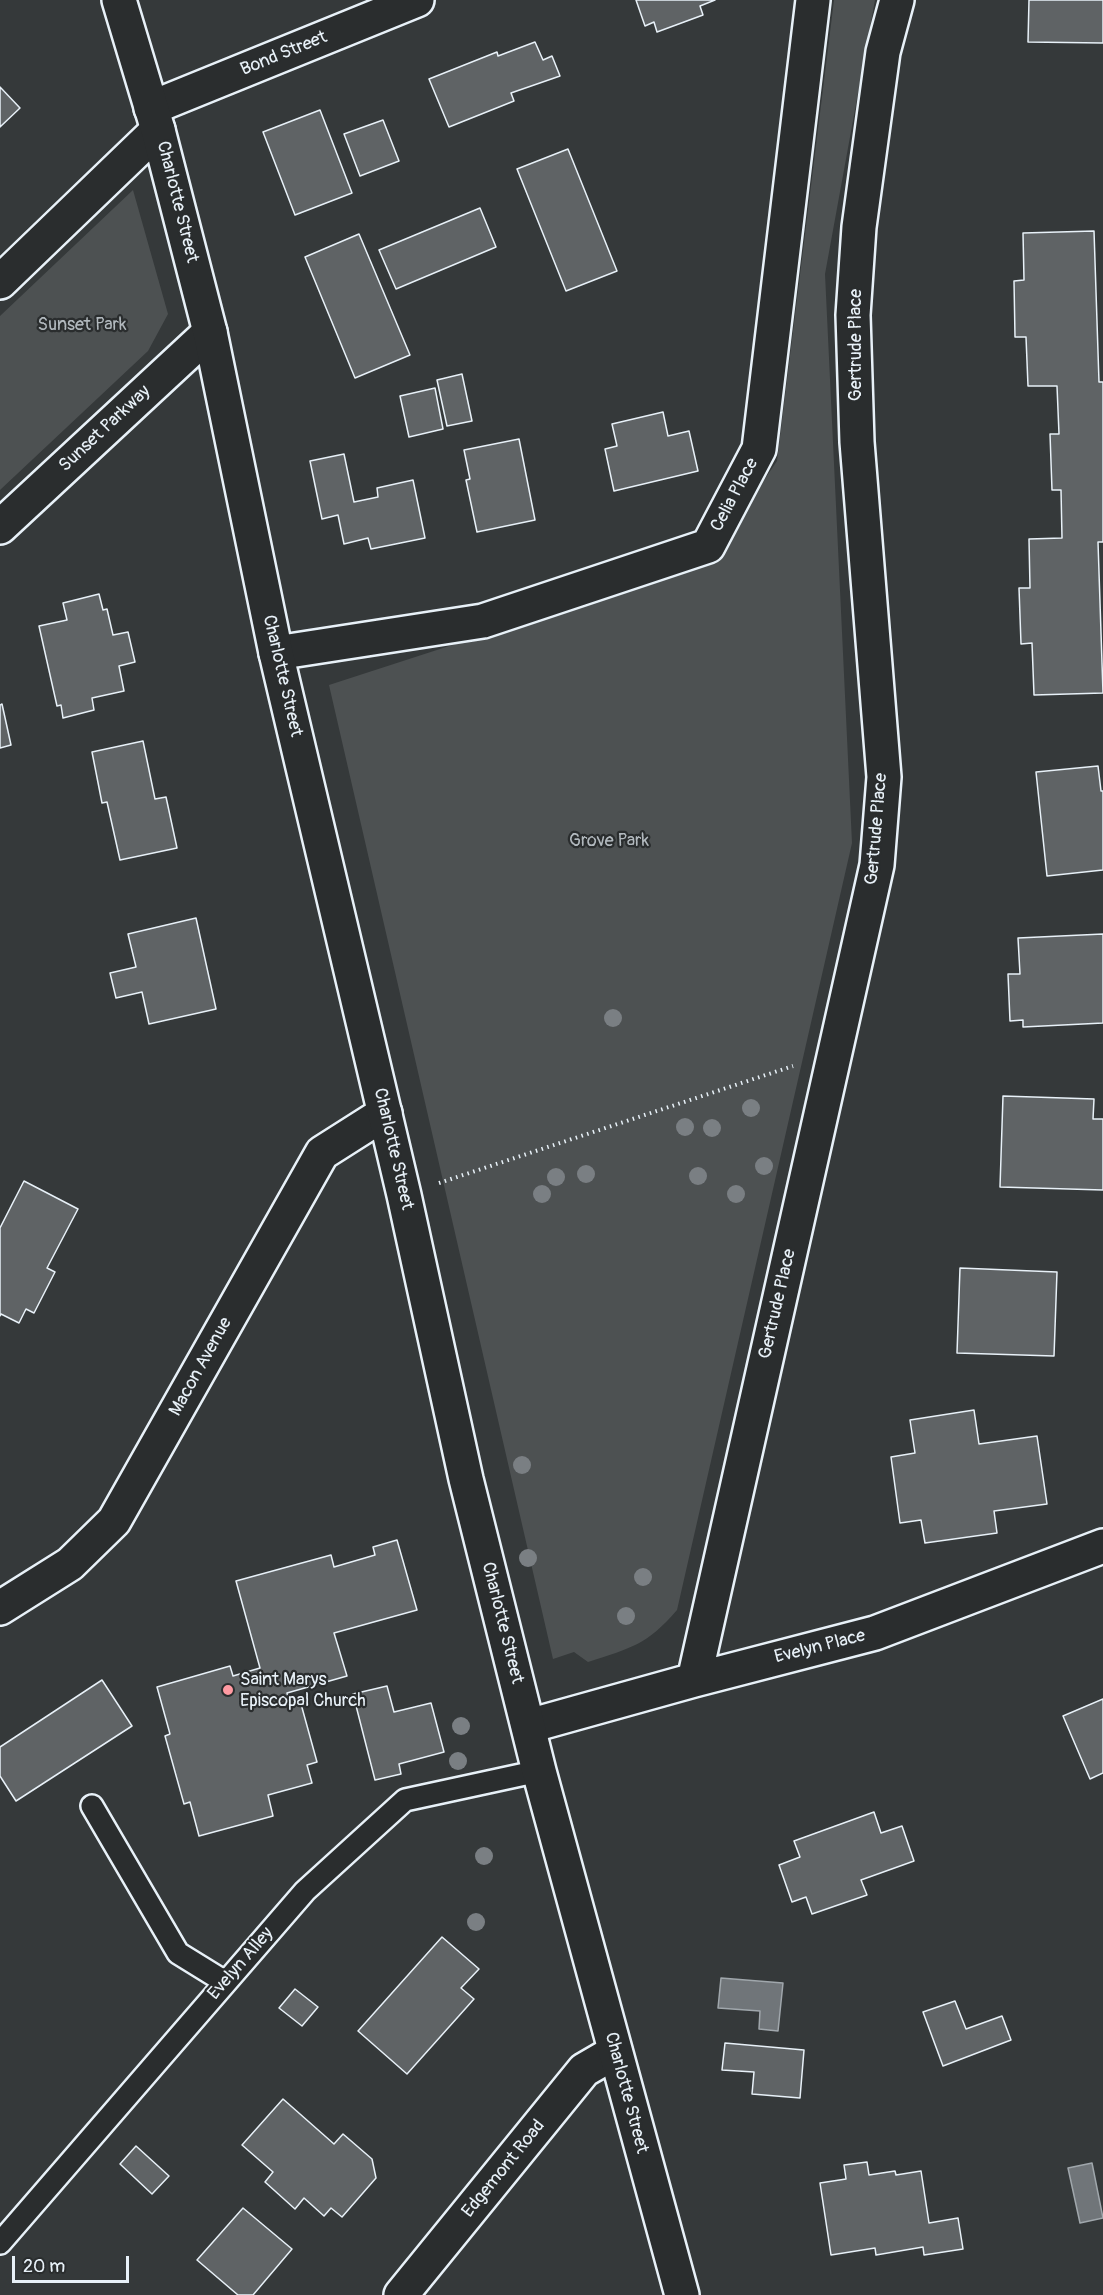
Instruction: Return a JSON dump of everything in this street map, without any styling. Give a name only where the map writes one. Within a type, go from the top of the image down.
[{"type":"street","name":"Charlotte Street","points":[[119,0],[155,119],[210,332],[276,653],[404,1195],[466,1479],[539,1771],[682,2295]]},
{"type":"street","name":"Bond Street","points":[[155,119],[417,0]]},
{"type":"street","name":"Celia Place","points":[[276,653],[483,621],[708,546],[759,449],[813,0]]},
{"type":"street","name":"Gertrude Place","points":[[694,1680],[877,865],[884,777],[858,442],[853,315],[859,227],[883,52],[897,0]]},
{"type":"street","points":[[0,282],[155,119]]},
{"type":"street","name":"Sunset Parkway","points":[[0,527],[210,332]]},
{"type":"street","name":"Macon Avenue","points":[[0,1608],[70,1564],[114,1521],[322,1153],[385,1113]]},
{"type":"street","name":"Evelyn Place","points":[[529,1726],[875,1633],[1103,1546]]},
{"type":"street","name":"Edgemont Road","points":[[400,2295],[584,2070],[615,2052]]},
{"type":"lane","name":"Evelyn Alley","points":[[0,2243],[304,1891],[405,1800],[539,1771]]},
{"type":"lane","points":[[92,1806],[178,1953],[225,1982]]},
{"type":"path","points":[[404,1195],[835,1052]]},
{"type":"green space","name":"Grove Park","points":[[834,0],[875,0],[825,274],[852,843],[677,1610],[656,1631],[627,1649],[588,1662],[574,1652],[553,1659],[329,685],[480,636],[714,554],[777,461]]},
{"type":"green space","name":"Sunset Park","points":[[133,190],[168,314],[148,351],[0,490],[0,316]]},
{"type":"shaded area","points":[[721,1978],[783,1983],[778,2031],[759,2029],[760,2011],[718,2008]]},
{"type":"shaded area","points":[[1092,2163],[1103,2218],[1080,2223],[1068,2168]]},
{"type":"building","points":[[636,0],[715,0],[700,6],[703,15],[657,32],[654,22],[645,26]]},
{"type":"building","points":[[1029,0],[1103,0],[1103,43],[1028,42]]},
{"type":"building","points":[[535,42],[543,60],[552,56],[560,76],[511,93],[514,101],[449,127],[429,79],[497,52],[498,56]]},
{"type":"building","points":[[0,87],[20,108],[0,127]]},
{"type":"building","points":[[320,110],[352,193],[295,215],[263,132]]},
{"type":"building","points":[[383,120],[399,161],[360,176],[344,134]]},
{"type":"building","points":[[568,149],[617,271],[566,291],[517,169]]},
{"type":"building","points":[[480,208],[496,247],[396,289],[379,250]]},
{"type":"building","points":[[1094,231],[1099,382],[1103,382],[1103,542],[1098,542],[1103,693],[1034,695],[1032,643],[1021,644],[1019,588],[1030,588],[1029,539],[1062,538],[1061,490],[1052,490],[1050,434],[1059,434],[1057,386],[1028,386],[1026,337],[1015,337],[1014,281],[1024,280],[1023,233]]},
{"type":"building","points":[[359,234],[410,355],[355,378],[305,257]]},
{"type":"building","points":[[462,374],[472,421],[447,426],[437,380]]},
{"type":"building","points":[[435,388],[443,429],[409,437],[400,396]]},
{"type":"building","points":[[663,412],[668,436],[689,431],[698,471],[614,491],[605,449],[617,446],[612,424]]},
{"type":"building","points":[[519,439],[535,520],[477,532],[466,480],[470,479],[464,450]]},
{"type":"building","points":[[344,454],[354,502],[378,497],[377,488],[413,480],[425,538],[371,549],[368,538],[344,544],[338,515],[322,519],[310,461]]},
{"type":"building","points":[[99,594],[103,610],[107,609],[113,635],[128,632],[135,662],[119,666],[124,691],[92,698],[94,710],[63,718],[61,705],[57,706],[39,626],[67,620],[63,603]]},
{"type":"building","points":[[2,704],[11,745],[0,748],[0,705]]},
{"type":"building","points":[[143,741],[155,799],[166,797],[177,848],[120,860],[107,802],[102,803],[92,752]]},
{"type":"building","points":[[1098,766],[1101,791],[1103,791],[1103,870],[1047,876],[1036,772]]},
{"type":"building","points":[[196,918],[216,1009],[149,1024],[142,992],[116,998],[110,973],[136,967],[128,934]]},
{"type":"building","points":[[1103,934],[1103,1023],[1023,1027],[1023,1020],[1010,1021],[1008,974],[1020,974],[1018,938]]},
{"type":"building","points":[[1003,1096],[1094,1099],[1093,1119],[1103,1119],[1103,1190],[1000,1187]]},
{"type":"building","points":[[24,1181],[78,1209],[47,1268],[55,1272],[34,1313],[26,1309],[19,1323],[1,1314],[0,1316],[0,1228]]},
{"type":"building","points":[[960,1268],[1057,1272],[1054,1356],[957,1353]]},
{"type":"building","points":[[974,1410],[979,1444],[1037,1436],[1047,1504],[994,1511],[997,1533],[925,1543],[921,1520],[900,1523],[891,1457],[915,1453],[910,1420]]},
{"type":"building","name":"Saint Marys Episcopal Church","points":[[397,1540],[417,1610],[334,1633],[347,1676],[287,1693],[291,1707],[301,1704],[317,1762],[307,1765],[312,1783],[268,1795],[273,1816],[199,1836],[190,1802],[184,1804],[165,1736],[170,1734],[157,1687],[230,1666],[233,1676],[260,1668],[236,1581],[331,1555],[334,1567],[375,1555],[373,1547]]},
{"type":"building","points":[[102,1680],[132,1726],[16,1801],[0,1776],[0,1747]]},
{"type":"building","points":[[387,1686],[394,1712],[431,1703],[444,1752],[399,1764],[401,1774],[375,1780],[353,1694]]},
{"type":"building","points":[[1103,1699],[1103,1773],[1090,1779],[1063,1716]]},
{"type":"building","points":[[874,1812],[881,1833],[902,1826],[914,1861],[861,1880],[867,1895],[812,1914],[806,1897],[792,1902],[779,1865],[800,1857],[794,1841]]},
{"type":"building","points":[[442,1937],[479,1969],[461,1988],[474,1999],[407,2074],[358,2031]]},
{"type":"building","points":[[295,1989],[318,2007],[302,2026],[279,2008]]},
{"type":"building","points":[[955,2001],[966,2029],[1002,2016],[1011,2040],[943,2066],[923,2012]]},
{"type":"building","points":[[725,2043],[804,2050],[800,2098],[752,2094],[754,2072],[722,2070]]},
{"type":"building","points":[[283,2099],[334,2144],[343,2134],[372,2159],[376,2178],[342,2217],[331,2208],[324,2216],[304,2198],[295,2209],[265,2182],[273,2172],[242,2145]]},
{"type":"building","points":[[136,2146],[169,2176],[152,2194],[120,2164]]},
{"type":"building","points":[[867,2162],[869,2175],[895,2171],[896,2175],[921,2171],[929,2223],[958,2218],[963,2249],[924,2255],[923,2247],[876,2255],[875,2248],[831,2255],[820,2183],[846,2179],[844,2165]]},
{"type":"building","points":[[243,2208],[292,2249],[253,2295],[238,2295],[197,2260]]},
{"type":"place","name":"Saint Marys Episcopal Church","points":[[228,1690]]}]
